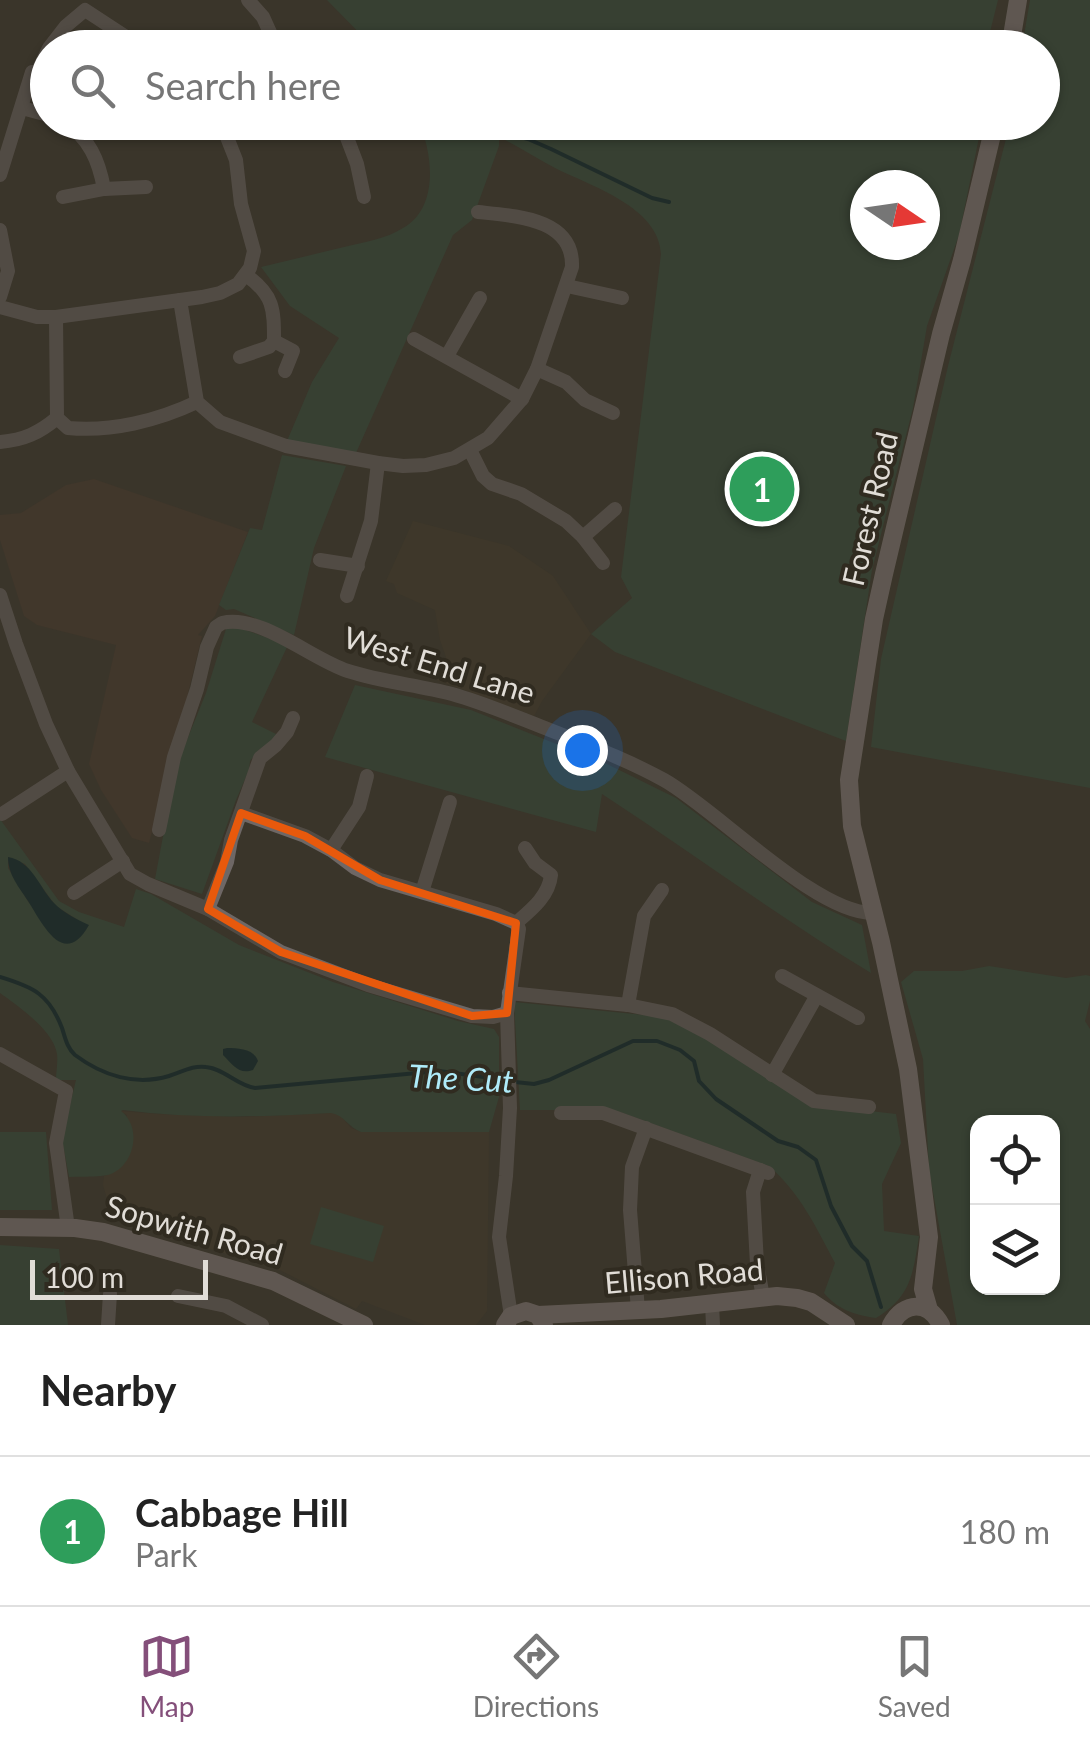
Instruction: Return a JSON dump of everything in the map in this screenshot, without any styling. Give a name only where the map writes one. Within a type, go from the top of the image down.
[{"type":"main road","points":[[1013,30],[1018,0]]},
{"type":"main road","name":"Forest Road","points":[[923,1274],[929,1237],[908,1069],[852,826],[849,780],[874,620],[991,140]]},
{"type":"main road","name":"Sopwith Road","points":[[0,1226],[100,1232],[273,1280],[364,1325]]},
{"type":"main road","points":[[923,1274],[923,1289],[935,1318]]},
{"type":"main road","points":[[892,1321],[923,1274]]},
{"type":"main road","name":"Ellison Road","points":[[525,1318],[572,1320],[778,1296],[812,1302],[846,1325]]},
{"type":"main road","points":[[892,1321],[920,1307],[935,1318]]},
{"type":"street","points":[[248,0],[269,30]]},
{"type":"street","points":[[65,30],[85,10],[117,30]]},
{"type":"street","points":[[0,175],[30,79]]},
{"type":"street","points":[[22,108],[30,110]]},
{"type":"street","points":[[85,140],[100,168],[104,188]]},
{"type":"street","points":[[0,306],[37,317],[56,317],[220,293],[238,284],[246,275],[254,251],[240,204],[236,160],[229,140]]},
{"type":"street","points":[[348,140],[364,197]]},
{"type":"street","points":[[63,197],[104,188],[146,187]]},
{"type":"street","points":[[180,300],[197,402],[220,422],[286,446],[378,464],[426,465],[454,458],[488,438],[522,399],[567,286],[572,252],[567,239],[557,230],[528,220],[478,212]]},
{"type":"street","points":[[0,230],[8,270],[0,297]]},
{"type":"street","points":[[240,357],[274,342],[272,302],[246,275]]},
{"type":"street","points":[[567,286],[622,298]]},
{"type":"street","points":[[447,356],[480,298]]},
{"type":"street","points":[[56,317],[58,418],[68,428],[93,430],[164,417],[197,402]]},
{"type":"street","points":[[414,339],[522,399]]},
{"type":"street","points":[[274,342],[293,352],[285,371]]},
{"type":"street","points":[[537,369],[566,382],[585,400],[612,413]]},
{"type":"street","points":[[0,442],[19,441],[58,418]]},
{"type":"street","points":[[470,450],[483,476],[492,484],[521,494],[566,521],[604,563]]},
{"type":"street","points":[[347,596],[371,520],[378,464]]},
{"type":"street","points":[[583,537],[615,510]]},
{"type":"street","points":[[320,560],[358,566]]},
{"type":"street","points":[[0,595],[46,724],[68,770],[130,874],[208,909],[280,952],[368,985],[472,1016],[507,1013]]},
{"type":"street","name":"West End Lane","points":[[160,830],[174,757],[207,648],[216,627],[238,621],[269,631],[349,671],[488,705],[626,762],[666,781],[774,864],[816,891],[844,906],[874,913]]},
{"type":"street","points":[[208,909],[260,758],[287,732],[292,718]]},
{"type":"street","points":[[2,814],[68,770]]},
{"type":"street","points":[[331,850],[359,806],[367,776]]},
{"type":"street","points":[[422,892],[450,802]]},
{"type":"street","points":[[241,813],[305,836],[380,880],[516,923],[520,934],[507,1013],[510,1100],[500,1237],[506,1281],[525,1318]]},
{"type":"street","points":[[516,923],[544,895],[550,883],[551,875],[534,862],[526,848]]},
{"type":"street","points":[[74,893],[123,861]]},
{"type":"street","points":[[628,1005],[644,916],[662,890]]},
{"type":"street","points":[[782,976],[858,1018]]},
{"type":"street","points":[[509,993],[628,1005],[672,1014],[814,1100],[869,1107]]},
{"type":"street","points":[[772,1075],[816,996]]},
{"type":"street","points":[[0,1054],[66,1092],[56,1143],[68,1228]]},
{"type":"street","points":[[561,1113],[603,1113],[764,1171],[752,1192],[764,1297]]},
{"type":"street","points":[[638,1310],[630,1210],[632,1167],[646,1128]]},
{"type":"street","points":[[108,1325],[110,1294]]},
{"type":"street","points":[[178,1296],[226,1306],[259,1324]]},
{"type":"street","points":[[712,1304],[713,1325]]},
{"type":"highlighted area","points":[[241,813],[305,836],[380,880],[516,923],[507,1013],[472,1016],[281,952],[208,909]]},
{"type":"shaded area","points":[[94,479],[248,532],[215,616],[198,635],[202,636],[149,843],[132,838],[89,764],[116,645],[37,625],[24,616],[0,540],[0,515],[21,513],[66,485]]},
{"type":"shaded area","points":[[413,521],[509,546],[553,576],[591,634],[534,716],[437,680],[446,657],[435,610],[397,593],[394,584],[386,581]]},
{"type":"shaded area","points":[[120,1111],[241,1117],[331,1113],[339,1114],[351,1128],[361,1132],[489,1132],[487,1311],[476,1325],[425,1325],[362,1301],[356,1309],[278,1269],[200,1246],[201,1241],[123,1217],[108,1202],[103,1185],[104,1176],[114,1172],[127,1115]]},
{"type":"green space","points":[[327,0],[998,0],[990,30],[356,30]]},
{"type":"green space","points":[[1030,0],[1090,0],[1090,788],[871,747],[881,659],[948,366],[1006,140],[1060,140],[1060,30],[1025,30]]},
{"type":"green space","points":[[425,140],[499,140],[472,220],[453,235],[356,453],[287,441],[312,382],[339,338],[290,306],[261,267],[396,232],[423,208],[430,165]]},
{"type":"green space","points":[[504,140],[979,140],[959,235],[927,326],[913,408],[872,570],[846,741],[615,652],[591,634],[632,598],[621,577],[661,254],[649,223],[604,191]]},
{"type":"green space","points":[[282,455],[346,466],[314,548],[294,635],[219,605],[250,528],[262,530]]},
{"type":"green space","points":[[237,627],[288,645],[252,722],[276,734],[274,742],[259,750],[250,761],[202,894],[155,879],[176,767],[226,629]]},
{"type":"green space","points":[[355,685],[471,710],[607,764],[676,798],[812,902],[862,925],[871,973],[602,794],[596,832],[325,757]]},
{"type":"green space","points":[[0,819],[59,901],[79,912],[124,927],[136,889],[239,945],[333,982],[494,1029],[499,1037],[499,1097],[489,1132],[361,1132],[331,1113],[227,1116],[123,1110],[133,1135],[126,1162],[111,1174],[69,1177],[62,1139],[76,1080],[56,1080],[57,1054],[49,1037],[0,993]],"holes":[[[8,857],[25,864],[56,906],[78,920],[29,903],[8,868]]]},
{"type":"green space","points":[[989,966],[1066,978],[1090,976],[1085,1021],[1090,1029],[1090,1325],[957,1325],[929,1170],[923,1059],[901,982],[914,971],[962,971]]},
{"type":"green space","points":[[514,1002],[664,1017],[810,1104],[896,1114],[901,1143],[882,1184],[884,1231],[919,1236],[912,1273],[897,1302],[876,1318],[847,1311],[829,1299],[824,1293],[835,1263],[798,1199],[769,1166],[620,1112],[520,1110]]},
{"type":"green space","points":[[0,1132],[46,1132],[52,1210],[0,1210]]},
{"type":"green space","points":[[321,1207],[384,1226],[373,1262],[310,1244]]},
{"type":"green space","points":[[0,1245],[59,1249],[68,1325],[0,1325]]},
{"type":"water","points":[[8,857],[29,869],[57,906],[89,925],[80,938],[63,943],[47,931],[15,881]]},
{"type":"water","points":[[227,1048],[253,1054],[258,1061],[253,1070],[240,1070],[233,1065],[223,1055]]},
{"type":"waterway","points":[[530,140],[652,198],[669,202]]},
{"type":"waterway","name":"The Cut","points":[[0,977],[22,984],[45,1000],[75,1055],[120,1077],[157,1079],[201,1067],[213,1068],[255,1088],[439,1071],[506,1080]]},
{"type":"waterway","name":"The Cut","points":[[515,1082],[534,1084],[549,1080],[633,1041],[657,1041],[680,1050],[694,1061],[699,1081],[716,1099],[778,1141],[798,1147],[816,1160],[831,1206],[852,1246],[867,1261],[881,1307]]},
{"type":"place","name":"Cabbage Hill","points":[[762,489]]}]
